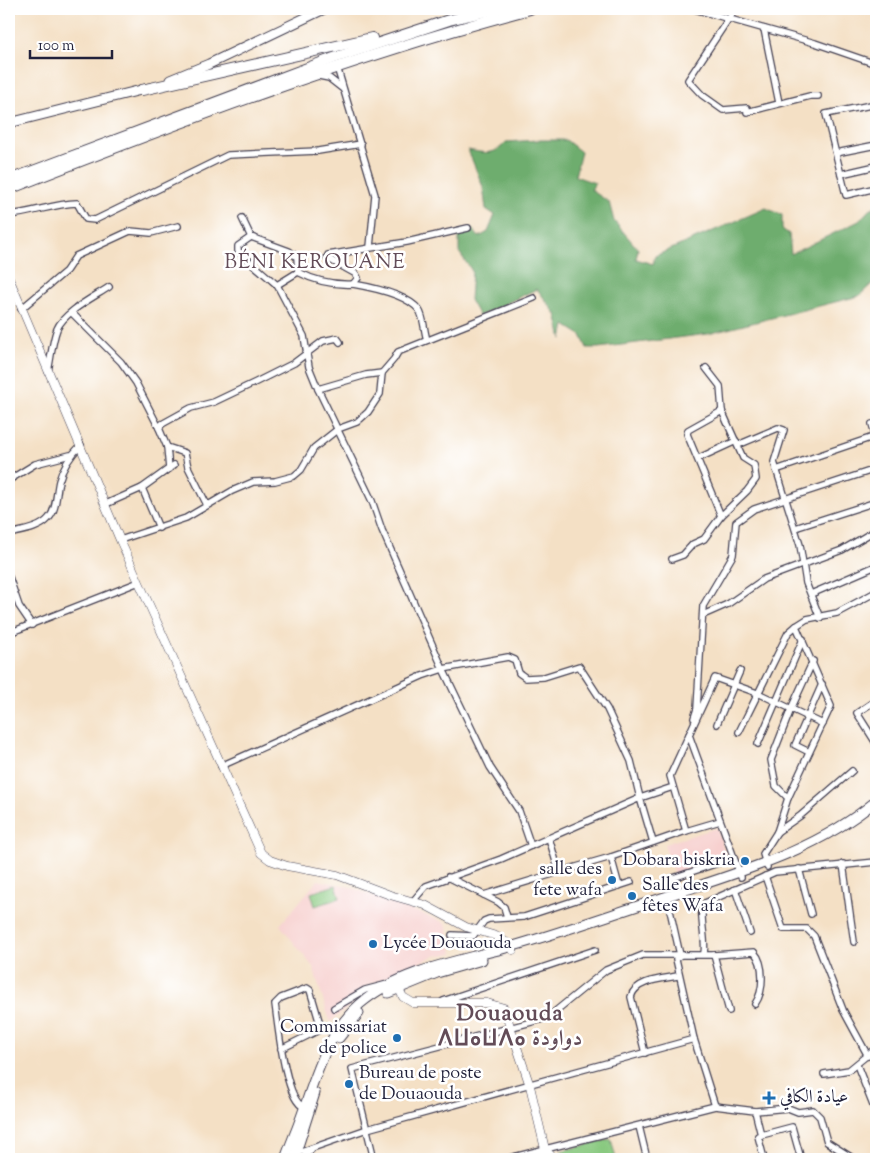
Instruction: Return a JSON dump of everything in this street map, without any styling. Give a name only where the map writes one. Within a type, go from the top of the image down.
[{"type":"highway","points":[[142,90],[212,76],[496,9]]},
{"type":"highway","points":[[9,189],[310,76],[442,33],[530,9]]},
{"type":"highway","points":[[9,180],[334,58],[449,20]]},
{"type":"main road","points":[[9,123],[142,90],[209,64],[324,9]]},
{"type":"main road","points":[[9,278],[120,540],[260,853],[270,860],[287,866],[337,875],[436,909],[466,927],[496,936],[513,948]]},
{"type":"main road","points":[[769,867],[828,834],[876,801]]},
{"type":"main road","points":[[294,1153],[304,1106],[321,1061],[337,1036],[365,1007],[397,986],[769,867],[831,838],[876,807]]},
{"type":"main road","points":[[397,986],[403,997],[413,1004],[494,1004],[504,1008],[530,1086],[546,1150],[554,1159]]},
{"type":"main road","points":[[294,1153],[318,1081],[337,1036]]},
{"type":"main road","points":[[543,1159],[546,1150]]},
{"type":"street","points":[[9,13],[11,9]]},
{"type":"street","points":[[694,9],[876,64]]},
{"type":"street","points":[[735,9],[688,80],[702,95],[723,110],[747,108],[747,112],[779,103],[818,96]]},
{"type":"street","points":[[764,29],[779,103]]},
{"type":"street","points":[[337,67],[375,195],[370,247]]},
{"type":"street","points":[[310,76],[329,78],[344,91]]},
{"type":"street","points":[[876,104],[826,114],[846,195],[876,188]]},
{"type":"street","points":[[9,215],[28,214],[58,204],[77,203],[86,219],[95,220],[228,155],[318,151],[360,144]]},
{"type":"street","points":[[836,153],[876,144]]},
{"type":"street","points":[[841,174],[876,166]]},
{"type":"street","points":[[242,218],[251,237],[289,251],[297,257],[298,272]]},
{"type":"street","points":[[21,309],[66,271],[76,256],[130,231],[151,233],[178,226]]},
{"type":"street","points":[[354,284],[358,281],[356,274],[331,262],[326,258],[328,255],[468,228]]},
{"type":"street","points":[[251,237],[238,246],[238,251],[277,285],[304,336],[308,350],[309,367],[318,389],[372,501],[382,530],[443,669],[490,767],[519,810],[532,846]]},
{"type":"street","points":[[298,272],[331,283],[354,284],[378,289],[412,304],[421,314],[427,340]]},
{"type":"street","points":[[277,285],[298,272]]},
{"type":"street","points":[[48,372],[60,322],[109,287]]},
{"type":"street","points":[[120,540],[186,518],[253,482],[275,481],[294,476],[302,470],[314,448],[338,429],[356,422],[368,412],[380,394],[382,373],[398,352],[427,340],[438,338],[534,298]]},
{"type":"street","points":[[72,313],[121,362],[136,383],[166,447],[171,467],[142,488],[106,504]]},
{"type":"street","points":[[158,428],[191,408],[214,402],[286,366],[323,341],[338,338],[340,342]]},
{"type":"street","points":[[672,559],[683,555],[693,544],[704,539],[721,516],[756,479],[754,466],[743,458],[722,411],[720,386],[706,368]]},
{"type":"street","points":[[318,389],[366,375],[382,373]]},
{"type":"street","points":[[721,516],[699,458],[687,434],[688,430],[722,411]]},
{"type":"street","points":[[776,470],[876,437],[872,424]]},
{"type":"street","points":[[699,458],[782,428],[784,434],[774,462],[795,528],[811,594],[820,618]]},
{"type":"street","points":[[9,534],[34,527],[49,518],[54,509],[62,469],[70,455],[81,445]]},
{"type":"street","points":[[166,447],[185,453],[188,467],[208,505]]},
{"type":"street","points":[[9,480],[35,464],[70,455]]},
{"type":"street","points":[[740,875],[691,732],[697,709],[703,606],[733,555],[736,522],[754,509],[876,468]]},
{"type":"street","points":[[142,488],[159,528]]},
{"type":"street","points":[[795,528],[876,502]]},
{"type":"street","points":[[703,615],[728,604],[764,579],[842,550],[876,530]]},
{"type":"street","points":[[811,594],[876,566]]},
{"type":"street","points":[[9,577],[19,606],[32,624]]},
{"type":"street","points":[[9,633],[139,582]]},
{"type":"street","points":[[740,732],[788,633],[808,619],[837,613],[876,592]]},
{"type":"street","points":[[796,626],[813,661],[831,706],[788,798],[777,832],[763,854],[769,867],[782,929],[807,929],[814,936],[843,1010],[868,1056]]},
{"type":"street","points":[[758,744],[803,639]]},
{"type":"street","points":[[221,766],[422,676],[443,669],[508,657],[515,660],[519,673],[526,678],[544,677],[579,666],[606,709],[631,761],[653,842]]},
{"type":"street","points":[[788,798],[776,786],[771,760],[791,709],[813,661]]},
{"type":"street","points":[[717,724],[740,671]]},
{"type":"street","points":[[686,831],[670,776],[715,678],[760,694],[823,724]]},
{"type":"street","points":[[809,752],[795,745],[822,684]]},
{"type":"street","points":[[876,700],[857,714],[876,743]]},
{"type":"street","points":[[777,832],[800,816],[852,771]]},
{"type":"street","points":[[414,902],[426,886],[532,846],[640,798],[673,787]]},
{"type":"street","points":[[484,895],[611,857],[720,821]]},
{"type":"street","points":[[549,838],[559,872]]},
{"type":"street","points":[[611,857],[619,886]]},
{"type":"street","points":[[670,879],[733,858]]},
{"type":"street","points":[[704,953],[706,944],[702,904],[735,889],[769,867],[799,869],[843,864],[876,863]]},
{"type":"street","points":[[843,864],[854,942]]},
{"type":"street","points":[[799,869],[811,914]]},
{"type":"street","points":[[448,877],[498,902],[504,907],[507,917]]},
{"type":"street","points":[[452,935],[473,936],[484,921],[496,917],[524,917],[631,882]]},
{"type":"street","points":[[735,889],[750,933]]},
{"type":"street","points":[[667,899],[680,955]]},
{"type":"street","points":[[435,1004],[595,950]]},
{"type":"street","points":[[374,1159],[352,1069],[547,1018],[606,970],[643,955],[704,953],[714,955],[754,952],[758,956],[762,987],[761,995],[755,1004]]},
{"type":"street","points":[[659,954],[673,960],[676,964]]},
{"type":"street","points":[[680,955],[676,959],[678,976],[694,1039],[715,1106]]},
{"type":"street","points":[[714,955],[729,1011]]},
{"type":"street","points":[[645,1053],[631,998],[632,992],[639,985],[678,976]]},
{"type":"street","points":[[334,1008],[364,990],[397,986]]},
{"type":"street","points":[[281,1048],[318,1032],[320,1024],[309,989],[304,988],[279,999],[275,1004],[281,1048],[295,1100],[304,1106]]},
{"type":"street","points":[[320,1024],[337,1036]]},
{"type":"street","points":[[294,1153],[367,1129],[530,1086],[694,1039]]},
{"type":"street","points":[[824,1074],[848,1070],[876,1048]]},
{"type":"street","points":[[857,1064],[876,1114]]},
{"type":"street","points":[[506,1159],[715,1106],[755,1111],[788,1108],[798,1112],[813,1110],[820,1117],[827,1142],[854,1159]]},
{"type":"street","points":[[755,1111],[761,1135]]},
{"type":"street","points":[[639,1126],[647,1159]]},
{"type":"street","points":[[764,1159],[758,1136],[792,1126],[801,1159]]},
{"type":"street","points":[[294,1153],[304,1146],[317,1146]]},
{"type":"shaded area","points":[[717,828],[727,858],[674,874],[664,844]]},
{"type":"shaded area","name":"Lycée Douaouda","points":[[318,880],[350,887],[446,923],[453,953],[434,956],[364,987],[366,992],[330,1022],[313,967],[280,925]]},
{"type":"green space","points":[[566,140],[581,152],[575,176],[595,183],[591,190],[609,202],[614,221],[638,249],[636,259],[653,264],[655,256],[766,208],[782,215],[782,229],[789,234],[791,254],[859,221],[870,209],[876,206],[876,280],[859,296],[708,334],[598,348],[587,348],[581,335],[565,325],[562,339],[556,314],[537,289],[479,316],[470,300],[472,271],[459,252],[459,232],[472,229],[479,237],[488,232],[495,215],[486,209],[483,187],[468,150],[489,152],[497,150],[506,142]]},
{"type":"green space","points":[[336,885],[340,898],[315,906],[311,893]]},
{"type":"green space","points":[[611,1139],[616,1159],[563,1159],[561,1151]]},
{"type":"place","name":"Dobara biskria","points":[[745,861]]},
{"type":"place","name":"salle des fete wafa","points":[[612,880]]},
{"type":"place","name":"Salle des fêtes Wafa","points":[[632,896]]},
{"type":"place","name":"Lycée Douaouda","points":[[373,944]]},
{"type":"place","name":"Commissariat de police","points":[[397,1038]]},
{"type":"place","name":"Bureau de poste de Douaouda","points":[[349,1084]]},
{"type":"place","name":"عيادة الكافي","points":[[769,1098]]},
{"type":"district","name":"BÉNI KEROUANE","points":[[315,263]]},
{"type":"district","name":"Douaouda ⴷⵡⴰⵡⴷⴰ دواودة","points":[[510,1028]]}]
